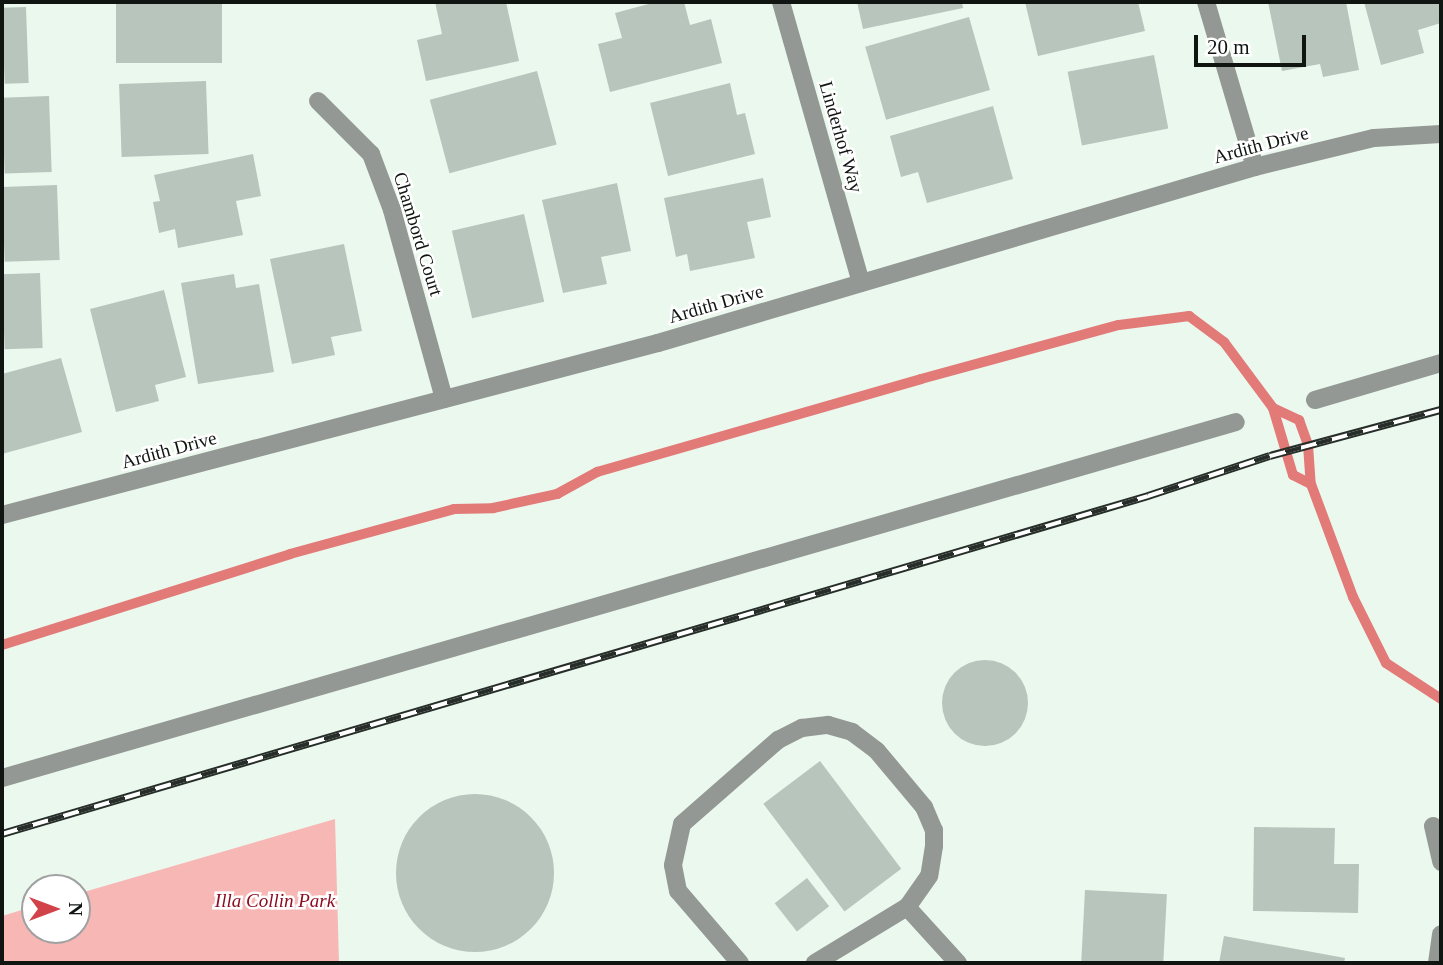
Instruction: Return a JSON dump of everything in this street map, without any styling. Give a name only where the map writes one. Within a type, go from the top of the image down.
[{"type":"street","name":"Linderhof Way","points":[[781,2],[861,283]]},
{"type":"street","points":[[1206,2],[1255,167]]},
{"type":"street","name":"Chambord Court","points":[[318,101],[372,154],[392,210],[444,399]]},
{"type":"street","name":"Ardith Drive","points":[[2,515],[444,399],[861,283],[1255,167],[1374,138],[1441,134]]},
{"type":"street","points":[[1315,400],[1441,363]]},
{"type":"street","points":[[2,778],[1236,422]]},
{"type":"street","points":[[740,963],[678,891],[674,849],[682,824],[778,740],[802,728],[828,725],[852,732],[877,751],[924,807],[934,830],[930,866],[907,907],[815,963]]},
{"type":"street","points":[[1433,827],[1441,862]]},
{"type":"street","points":[[907,907],[958,963]]},
{"type":"street","points":[[1437,963],[1441,934]]},
{"type":"green space","name":"Illa Collin Park","points":[[335,819],[339,963],[2,963],[2,916],[21,910],[21,944],[91,944],[91,890]]},
{"type":"building","points":[[116,2],[222,2],[222,63],[116,63]]},
{"type":"building","points":[[435,2],[506,2],[519,61],[426,81],[417,40],[442,34]]},
{"type":"building","points":[[656,2],[684,2],[690,25],[711,19],[722,63],[610,92],[598,44],[622,38],[615,13]]},
{"type":"building","points":[[857,2],[962,2],[963,8],[863,29]]},
{"type":"building","points":[[1025,2],[1138,2],[1145,31],[1038,56]]},
{"type":"building","points":[[1268,2],[1346,2],[1359,70],[1323,77],[1320,64],[1282,71]]},
{"type":"building","points":[[1364,2],[1441,2],[1441,23],[1418,30],[1424,53],[1381,65]]},
{"type":"building","points":[[26,7],[29,83],[5,84],[2,8]]},
{"type":"building","points":[[969,17],[990,90],[886,120],[865,47]]},
{"type":"building","points":[[1154,55],[1168,129],[1082,145],[1068,72]]},
{"type":"building","points":[[537,71],[557,144],[449,173],[430,100]]},
{"type":"building","points":[[206,81],[209,154],[122,157],[119,84]]},
{"type":"building","points":[[730,83],[737,115],[745,113],[755,154],[668,176],[650,103]]},
{"type":"building","points":[[49,96],[52,172],[5,174],[2,98]]},
{"type":"building","points":[[993,106],[1013,179],[927,203],[918,172],[901,177],[890,136]]},
{"type":"building","points":[[253,154],[261,196],[236,201],[243,235],[178,248],[175,229],[159,233],[153,202],[160,201],[154,175]]},
{"type":"building","points":[[763,178],[771,217],[747,222],[755,258],[690,271],[687,254],[676,257],[664,198]]},
{"type":"building","points":[[617,183],[631,251],[601,257],[607,284],[563,293],[542,200]]},
{"type":"building","points":[[57,185],[60,260],[5,262],[2,187]]},
{"type":"building","points":[[524,214],[544,302],[472,318],[452,231]]},
{"type":"building","points":[[344,244],[362,331],[331,337],[335,355],[292,364],[270,259]]},
{"type":"building","points":[[40,273],[43,348],[5,349],[2,274]]},
{"type":"building","points":[[234,274],[236,288],[259,284],[274,372],[198,384],[181,283]]},
{"type":"building","points":[[164,290],[186,377],[155,385],[159,401],[116,412],[90,309]]},
{"type":"building","points":[[61,358],[82,432],[2,454],[2,374]]},
{"type":"building","points":[[985,660],[1009,667],[1021,679],[1028,703],[1021,727],[1009,739],[985,746],[961,739],[949,727],[942,703],[949,679],[961,667]]},
{"type":"building","points":[[820,761],[901,869],[845,912],[763,804]]},
{"type":"building","points":[[475,794],[505,800],[531,817],[548,843],[554,873],[548,903],[531,929],[505,946],[475,952],[445,946],[419,929],[402,903],[396,873],[402,843],[419,817],[445,800]]},
{"type":"building","points":[[1254,827],[1335,828],[1334,864],[1359,864],[1358,913],[1253,911]]},
{"type":"building","points":[[807,878],[829,906],[797,932],[775,903]]},
{"type":"building","points":[[1085,890],[1167,894],[1163,963],[1081,963]]},
{"type":"building","points":[[1224,936],[1345,958],[1344,963],[1219,963]]},
{"type":"waterway","points":[[2,645],[290,554],[454,509],[493,508],[557,494],[597,472],[921,379],[1119,325],[1189,316],[1224,342],[1273,408],[1293,475],[1311,484]]},
{"type":"waterway","points":[[1273,408],[1299,420],[1308,445],[1311,484],[1353,597],[1386,663],[1441,699]]},
{"type":"railway","points":[[2,834],[1148,496],[1270,456],[1441,410]]}]
